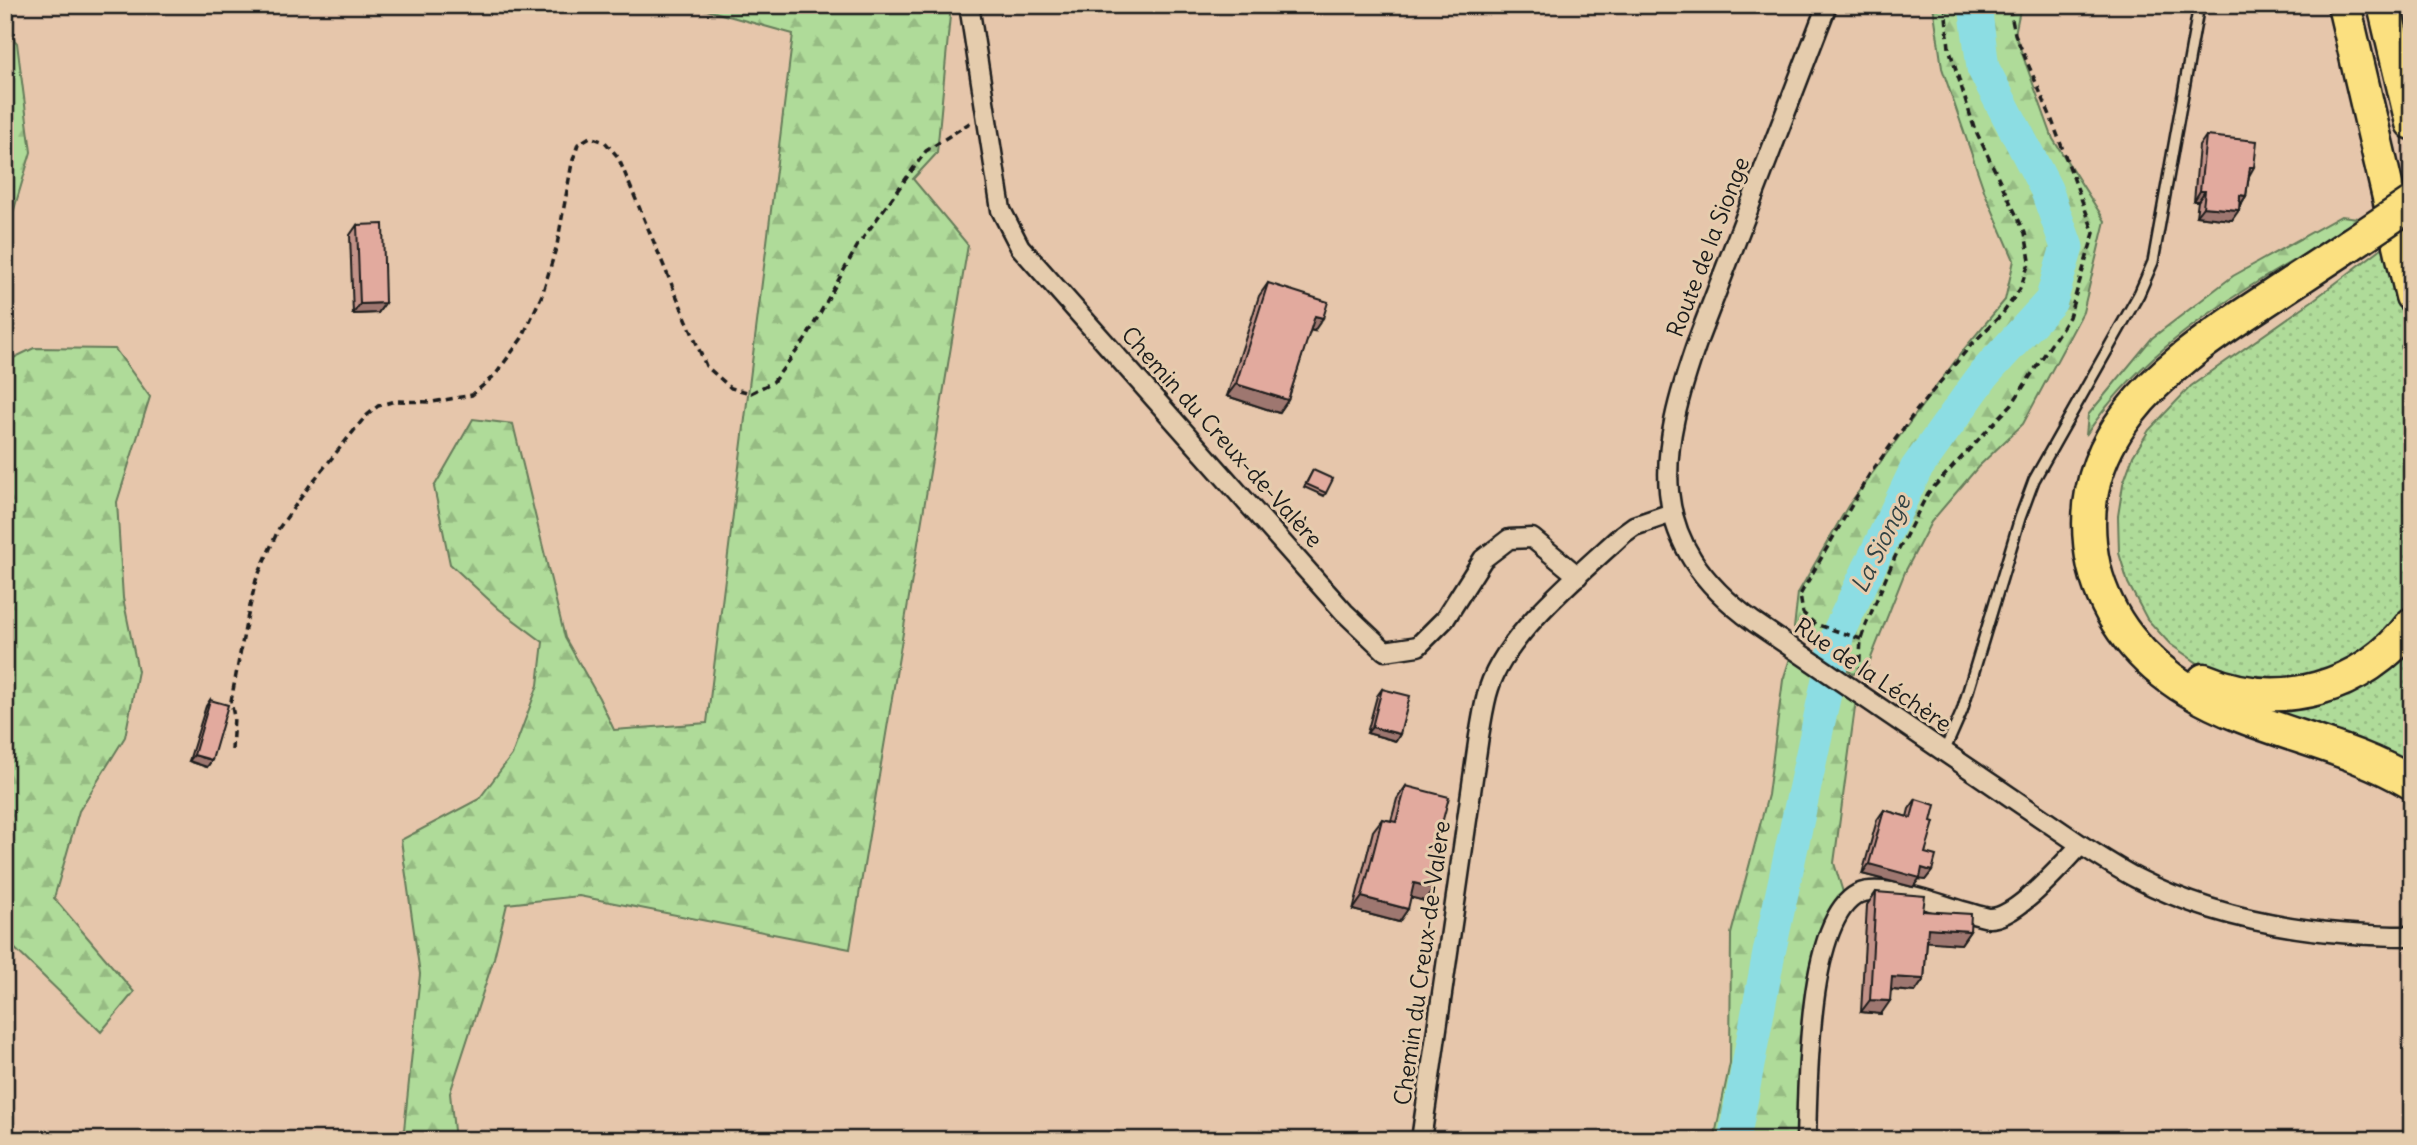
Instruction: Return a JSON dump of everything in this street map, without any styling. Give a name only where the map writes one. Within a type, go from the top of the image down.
[{"type":"highway","points":[[2344,5],[2412,296]]},
{"type":"highway","points":[[2357,5],[2412,233]]},
{"type":"highway","points":[[2384,5],[2412,123]]},
{"type":"highway","points":[[2412,203],[2196,368],[2153,407],[2132,435],[2114,474],[2106,514],[2109,557],[2120,596],[2133,618],[2149,639],[2183,669],[2232,690],[2285,695],[2330,686],[2357,674],[2379,659],[2412,624]]},
{"type":"highway","points":[[2412,220],[2352,251],[2210,337],[2172,366],[2141,397],[2114,434],[2095,480],[2090,509],[2091,551],[2101,588],[2117,622],[2141,654],[2177,683],[2218,706],[2356,755],[2412,783]]},
{"type":"street","name":"Chemin du Creux-de-Valère","points":[[969,5],[1001,210],[1020,247],[1344,612],[1385,651],[1418,646],[1445,619],[1483,559],[1508,539],[1532,538],[1578,576]]},
{"type":"street","name":"Route de la Sionge","points":[[1672,513],[1667,480],[1668,449],[1682,386],[1827,5]]},
{"type":"street","name":"Chemin du Creux-de-Valère","points":[[1421,1140],[1479,736],[1489,687],[1508,651],[1578,576],[1634,526],[1672,513]]},
{"type":"street","name":"Rue de la Léchère","points":[[1672,513],[1682,540],[1713,587],[1732,606],[2081,845],[2138,878],[2189,901],[2242,917],[2307,931],[2412,936]]},
{"type":"street","points":[[1806,1140],[1813,1011],[1825,943],[1832,923],[1842,907],[1852,897],[1870,891],[1915,898],[1989,918],[2001,918],[2025,900],[2081,845]]},
{"type":"lane","points":[[1944,752],[1962,711],[2034,480],[2139,294],[2153,262],[2199,5]]},
{"type":"path","points":[[1861,639],[1815,624],[1803,613],[1800,595],[1868,475],[1916,411],[1971,345],[2003,313],[2020,289],[2030,260],[2025,233],[1974,127],[1949,48],[1945,5]]},
{"type":"path","points":[[1857,692],[1861,639],[1895,557],[1928,492],[2012,404],[2070,317],[2094,233],[2050,115],[2015,34],[2009,5]]},
{"type":"path","points":[[232,750],[234,717],[231,701],[245,628],[257,580],[279,528],[365,417],[379,406],[395,401],[433,401],[472,395],[496,374],[522,338],[542,295],[557,245],[578,144],[590,137],[605,142],[618,158],[706,366],[731,388],[751,393],[774,382],[805,340],[858,245],[926,151],[986,109]]},
{"type":"green space","points":[[689,5],[951,5],[937,153],[913,179],[968,245],[850,949],[579,896],[507,904],[494,958],[450,1093],[455,1140],[403,1140],[420,974],[401,840],[479,799],[512,755],[538,685],[543,642],[499,609],[450,564],[434,487],[473,419],[513,424],[565,638],[614,730],[707,723],[793,34]]},
{"type":"green space","points":[[1933,5],[2021,5],[2015,34],[2053,139],[2105,221],[2083,312],[2023,424],[1978,467],[1931,522],[1905,572],[1867,668],[1853,674],[1794,628],[1798,593],[1848,506],[1964,349],[2005,300],[2014,260],[1985,193],[1942,68]]},
{"type":"green space","points":[[5,29],[17,43],[31,152],[5,240]]},
{"type":"green space","points":[[2341,216],[2358,218],[2323,243],[2212,311],[2165,347],[2123,388],[2086,435],[2088,415],[2152,338],[2233,276]]},
{"type":"green space","points":[[2386,245],[2408,340],[2401,346],[2409,383],[2412,385],[2412,602],[2402,619],[2349,666],[2273,684],[2202,666],[2170,644],[2147,619],[2128,583],[2119,553],[2118,516],[2123,484],[2133,456],[2149,430],[2191,386]]},
{"type":"green space","points":[[34,348],[115,349],[150,397],[117,502],[123,598],[138,671],[125,737],[79,811],[54,898],[134,992],[101,1032],[5,939],[5,362]]},
{"type":"green space","points":[[2412,637],[2412,776],[2224,694],[2268,703]]},
{"type":"green space","points":[[1793,649],[1857,693],[1834,863],[1846,902],[1831,924],[1806,1140],[1714,1140],[1730,1063],[1731,934],[1768,795],[1783,680]]},
{"type":"building","points":[[2206,136],[2257,141],[2254,167],[2250,167],[2246,196],[2240,195],[2239,210],[2203,207],[2205,191],[2200,191]]},
{"type":"building","points":[[383,224],[385,303],[360,304],[357,225]]},
{"type":"building","points":[[1268,283],[1328,302],[1323,318],[1315,316],[1288,400],[1236,384]]},
{"type":"building","points":[[1313,470],[1333,479],[1326,493],[1306,484]]},
{"type":"building","points":[[1382,689],[1410,696],[1400,734],[1372,727]]},
{"type":"building","points":[[210,700],[228,705],[212,760],[194,755]]},
{"type":"building","points":[[1406,786],[1449,797],[1433,857],[1442,859],[1434,888],[1414,883],[1408,909],[1362,897],[1382,819],[1396,822]]},
{"type":"building","points":[[1916,799],[1935,805],[1931,821],[1934,822],[1925,853],[1936,856],[1932,871],[1922,868],[1920,878],[1869,864],[1884,810],[1911,818]]},
{"type":"building","points":[[1876,892],[1925,896],[1923,911],[1971,914],[1970,931],[1928,928],[1924,979],[1892,977],[1890,1001],[1870,1000]]},
{"type":"waterway","name":"La Sionge","points":[[1734,1140],[1769,953],[1838,633],[1916,469],[1985,373],[2051,301],[2067,247],[2046,189],[1983,68],[1975,5]]}]
